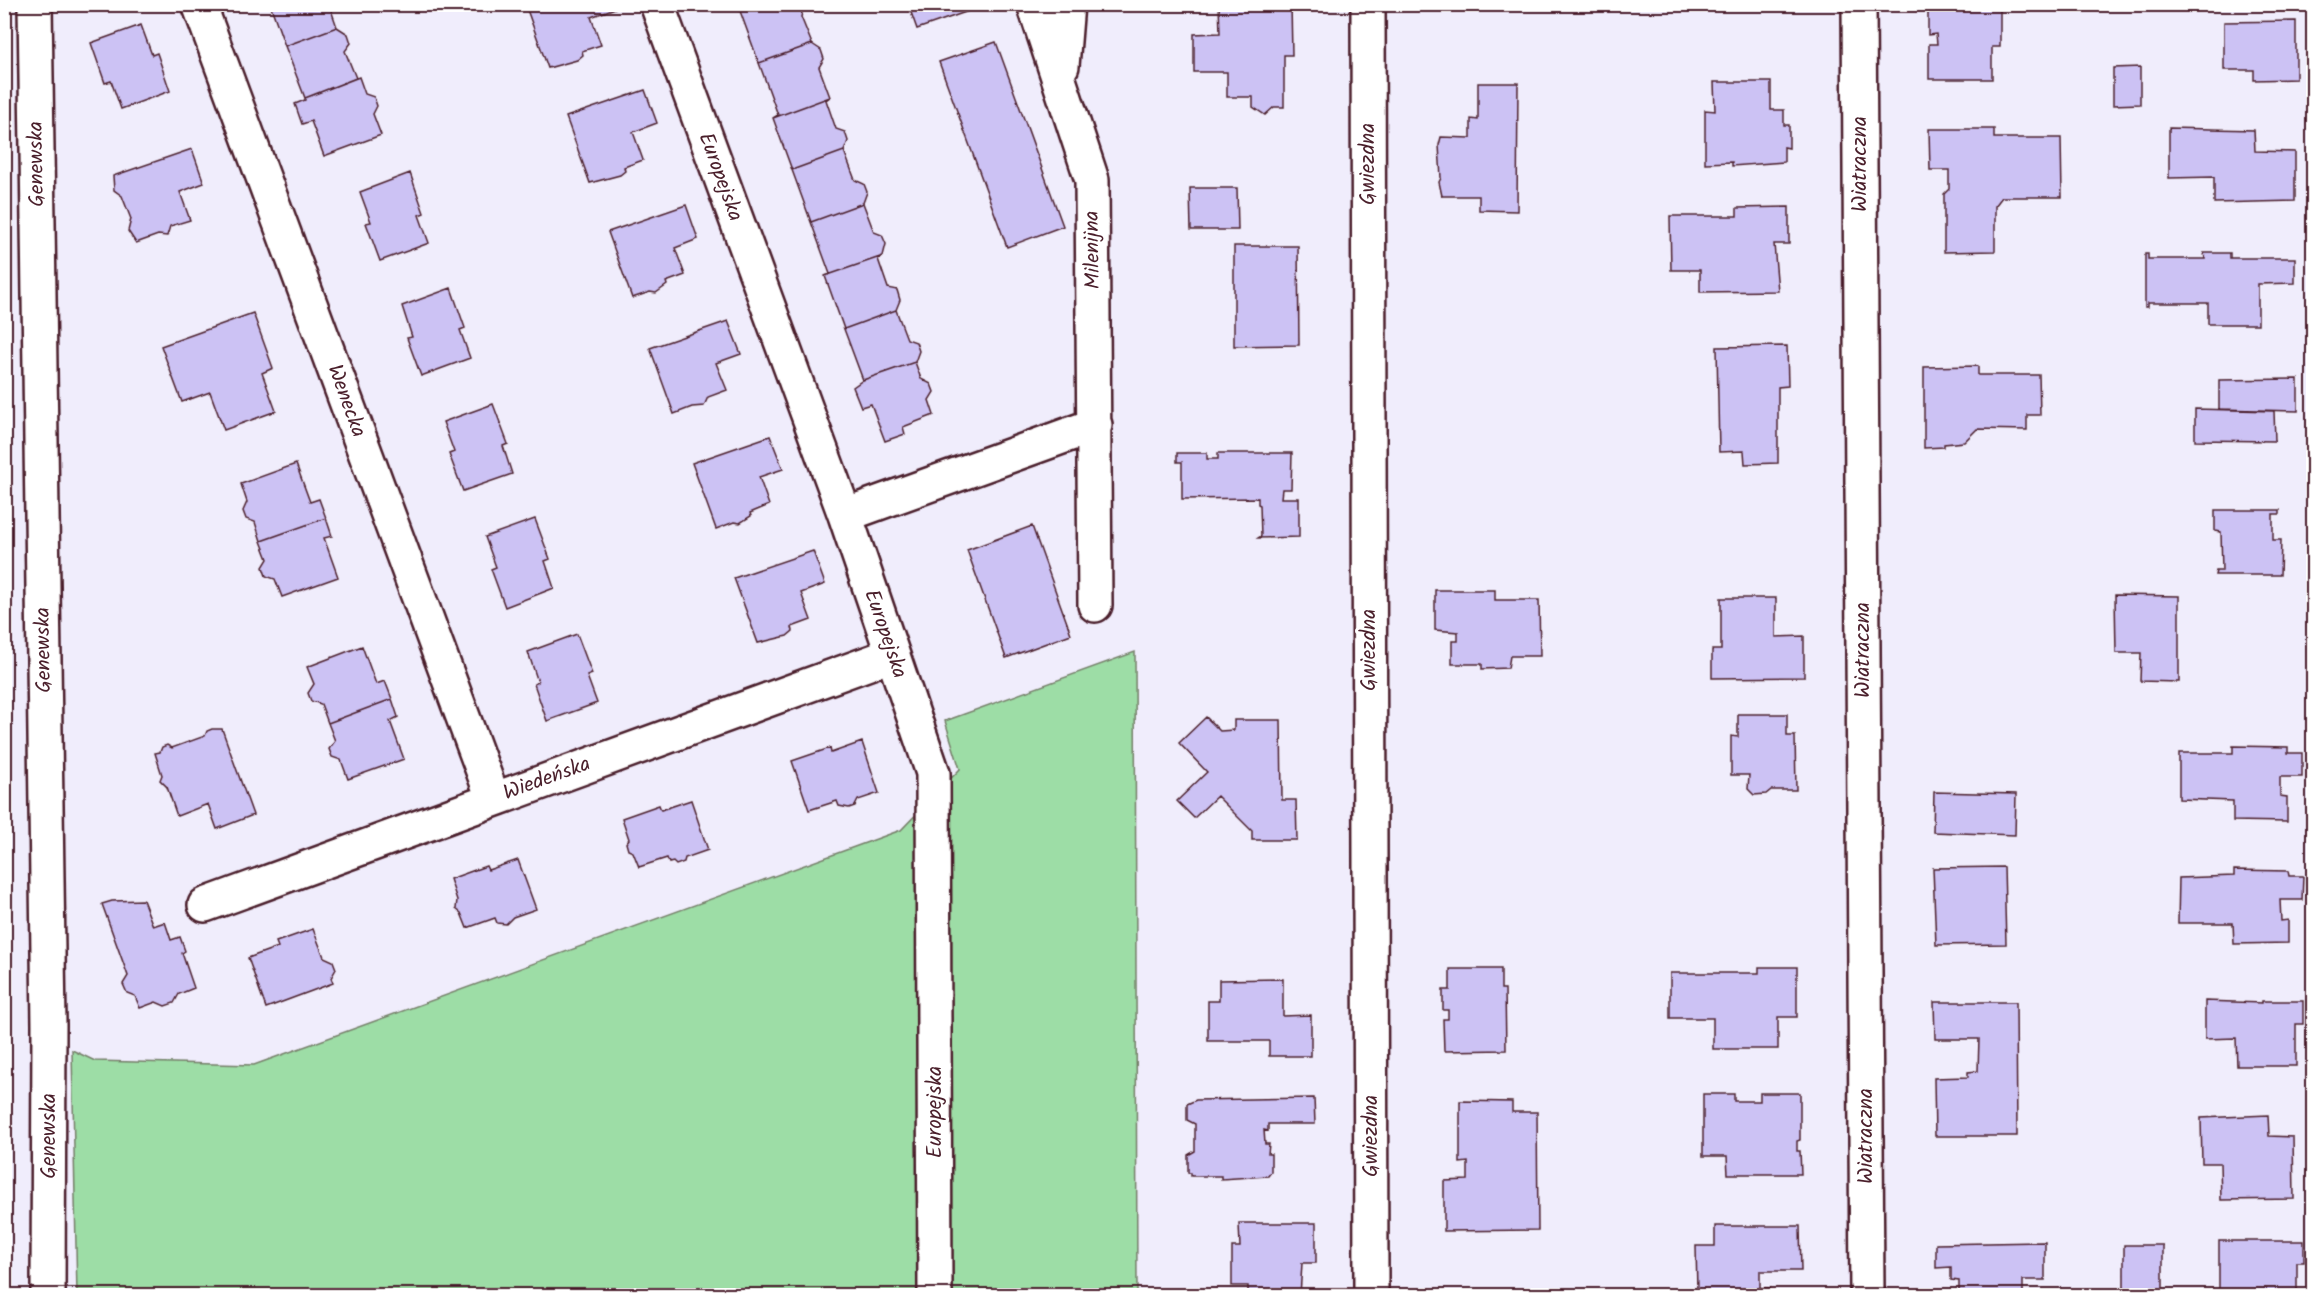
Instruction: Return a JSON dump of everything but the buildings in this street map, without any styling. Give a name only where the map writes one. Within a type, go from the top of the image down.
[{"type":"street","name":"Genewska","points":[[35,4],[49,1025],[48,1296]]},
{"type":"street","name":"Wenecka","points":[[199,4],[493,798]]},
{"type":"street","name":"Europejska","points":[[657,4],[845,515],[933,773],[935,1296]]},
{"type":"street","name":"Milenijna","points":[[1034,4],[1061,80],[1092,180],[1095,605]]},
{"type":"street","name":"Milenijna","points":[[1061,80],[1066,4]]},
{"type":"street","name":"Gwiezdna","points":[[1368,4],[1371,1296]]},
{"type":"street","name":"Wiatraczna","points":[[1858,4],[1867,1296]]},
{"type":"street","points":[[845,515],[1095,425]]},
{"type":"street","name":"Wiedeńska","points":[[205,905],[493,798],[891,655]]},
{"type":"green space","points":[[1135,652],[1137,1295],[77,1295],[72,1050],[95,1061],[254,1065],[901,830],[960,769],[945,721]]}]
